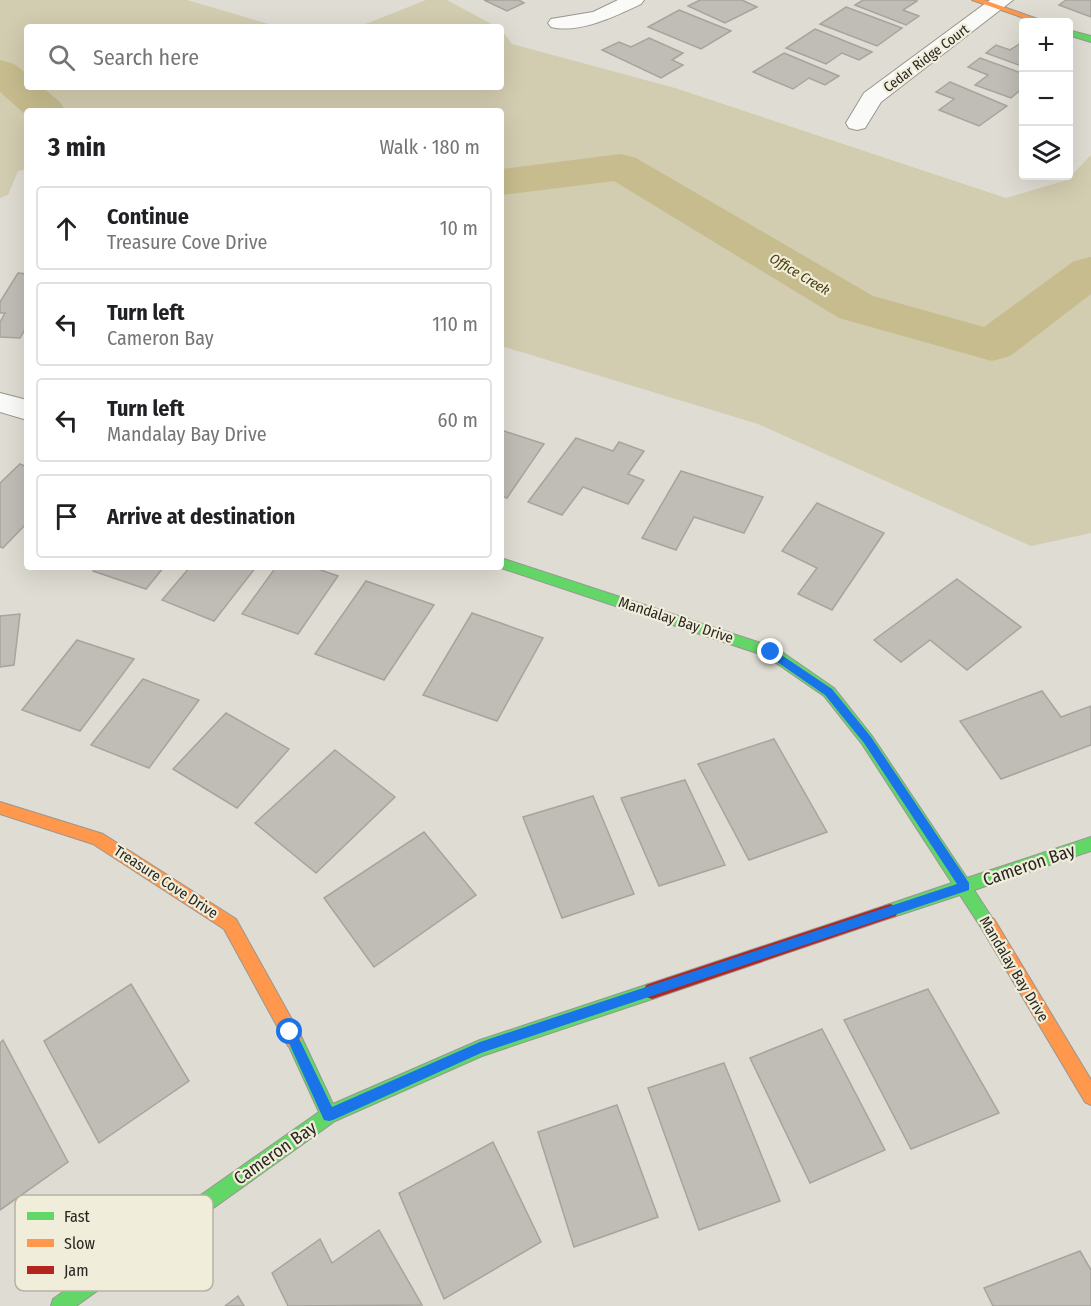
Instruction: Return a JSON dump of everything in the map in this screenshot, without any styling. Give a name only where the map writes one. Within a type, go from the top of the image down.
[{"type":"street","points":[[558,23],[598,17],[634,0]]},
{"type":"street","points":[[991,2],[1032,18]]},
{"type":"street","name":"Cedar Ridge Court","points":[[856,123],[872,98],[991,2]]},
{"type":"street","points":[[1073,34],[1091,39]]},
{"type":"street","points":[[0,402],[24,409]]},
{"type":"street","name":"Mandalay Bay Drive","points":[[504,564],[694,624],[771,652],[829,692],[867,740],[965,886],[1091,1096]]},
{"type":"street","name":"Treasure Cove Drive","points":[[0,808],[98,839],[230,924],[290,1032],[329,1115]]},
{"type":"street","name":"Cameron Bay","points":[[213,1197],[329,1115],[480,1048],[1091,844]]},
{"type":"street","name":"Cameron Bay","points":[[60,1306],[81,1291]]},
{"type":"shaded area","points":[[0,0],[187,0],[269,24],[24,24],[24,90],[504,90],[504,33],[512,44],[675,88],[1006,198],[1073,180],[1073,174],[1091,155],[1091,533],[1031,546],[758,424],[504,347],[504,108],[24,108],[24,170],[18,171],[8,195],[0,198]]},
{"type":"shaded area","points":[[426,0],[447,0],[491,24],[366,24]]},
{"type":"building","points":[[484,0],[519,0],[524,3],[507,11]]},
{"type":"building","points":[[700,0],[742,0],[757,7],[725,23],[688,6]]},
{"type":"building","points":[[863,0],[917,1],[903,10],[919,16],[906,25],[855,5]]},
{"type":"building","points":[[1066,0],[1091,0],[1091,17],[1059,5]]},
{"type":"building","points":[[846,7],[902,28],[877,46],[820,24]]},
{"type":"building","points":[[679,10],[731,31],[701,49],[648,27]]},
{"type":"building","points":[[815,29],[872,52],[859,60],[842,53],[826,64],[786,48]]},
{"type":"building","points":[[649,38],[683,53],[672,60],[683,65],[661,78],[602,50],[619,42],[631,47]]},
{"type":"building","points":[[1019,44],[1019,65],[986,53],[996,45],[1010,50]]},
{"type":"building","points":[[784,53],[839,76],[825,85],[809,78],[793,89],[753,72]]},
{"type":"building","points":[[980,58],[1019,72],[1019,91],[1011,98],[975,85],[988,75],[968,67]]},
{"type":"building","points":[[950,82],[1007,106],[979,126],[939,110],[954,99],[936,92]]},
{"type":"building","points":[[18,273],[24,274],[24,331],[20,338],[0,337],[0,322],[5,313],[0,313],[0,302]]},
{"type":"building","points":[[504,431],[544,444],[507,498],[504,497]]},
{"type":"building","points":[[576,438],[613,451],[619,442],[644,451],[628,474],[644,480],[628,504],[583,487],[562,515],[528,502]]},
{"type":"building","points":[[20,464],[24,466],[24,526],[3,548],[0,547],[0,483]]},
{"type":"building","points":[[681,471],[763,497],[744,533],[694,517],[676,550],[642,538]]},
{"type":"building","points":[[817,503],[884,533],[832,610],[798,594],[817,568],[782,551]]},
{"type":"building","points":[[94,570],[162,570],[146,589]]},
{"type":"building","points":[[187,570],[254,570],[214,621],[162,600]]},
{"type":"building","points":[[274,570],[321,570],[338,576],[298,634],[242,614]]},
{"type":"building","points":[[957,579],[1021,627],[967,670],[930,640],[901,662],[874,640]]},
{"type":"building","points":[[366,581],[434,605],[384,680],[315,654]]},
{"type":"building","points":[[472,613],[543,638],[497,721],[423,695]]},
{"type":"building","points":[[20,614],[14,665],[0,667],[0,616]]},
{"type":"building","points":[[77,640],[134,659],[80,731],[22,710]]},
{"type":"building","points":[[143,679],[199,700],[149,768],[91,745]]},
{"type":"building","points":[[1042,691],[1061,717],[1091,706],[1091,745],[1001,779],[960,721]]},
{"type":"building","points":[[226,713],[289,749],[237,808],[173,769]]},
{"type":"building","points":[[774,739],[827,832],[749,860],[698,764]]},
{"type":"building","points":[[335,750],[395,797],[316,873],[255,823]]},
{"type":"building","points":[[685,780],[725,865],[659,886],[621,798]]},
{"type":"building","points":[[593,796],[634,894],[562,918],[523,817]]},
{"type":"building","points":[[424,832],[476,895],[374,967],[324,898]]},
{"type":"building","points":[[131,984],[189,1081],[99,1143],[44,1041]]},
{"type":"building","points":[[928,989],[999,1113],[911,1149],[844,1020]]},
{"type":"building","points":[[822,1029],[885,1150],[810,1183],[750,1058]]},
{"type":"building","points":[[3,1040],[68,1162],[21,1195],[15,1195],[15,1199],[0,1210],[0,1043]]},
{"type":"building","points":[[724,1063],[780,1201],[699,1230],[648,1088]]},
{"type":"building","points":[[617,1105],[658,1217],[574,1247],[538,1132]]},
{"type":"building","points":[[493,1142],[541,1242],[444,1299],[399,1193]]},
{"type":"building","points":[[379,1230],[422,1305],[288,1306],[272,1273],[320,1239],[332,1263]]},
{"type":"building","points":[[1080,1251],[1091,1270],[1091,1306],[993,1306],[984,1288]]},
{"type":"building","points":[[238,1296],[244,1306],[225,1306]]},
{"type":"waterway","name":"Office Creek","points":[[0,72],[42,108]]},
{"type":"waterway","name":"Office Creek","points":[[504,182],[621,167],[856,307],[992,345],[1091,271]]},
{"type":"traffic: fast","points":[[1073,34],[1091,39]]},
{"type":"traffic: fast","points":[[504,564],[771,652],[829,692],[867,740],[988,924]]},
{"type":"traffic: fast","points":[[890,911],[1091,844]]},
{"type":"traffic: fast","points":[[213,1197],[329,1115],[480,1048],[652,991]]},
{"type":"traffic: fast","points":[[294,1040],[329,1115]]},
{"type":"traffic: fast","points":[[60,1306],[81,1291]]},
{"type":"traffic: slow","points":[[976,0],[1030,18]]},
{"type":"traffic: slow","points":[[0,808],[98,839],[230,924],[294,1040]]},
{"type":"traffic: slow","points":[[988,924],[1091,1096]]},
{"type":"traffic: jam","points":[[652,991],[890,911]]},
{"type":"route","points":[[290,1032],[329,1115],[480,1048],[965,886],[867,740],[829,692],[771,652]]}]
